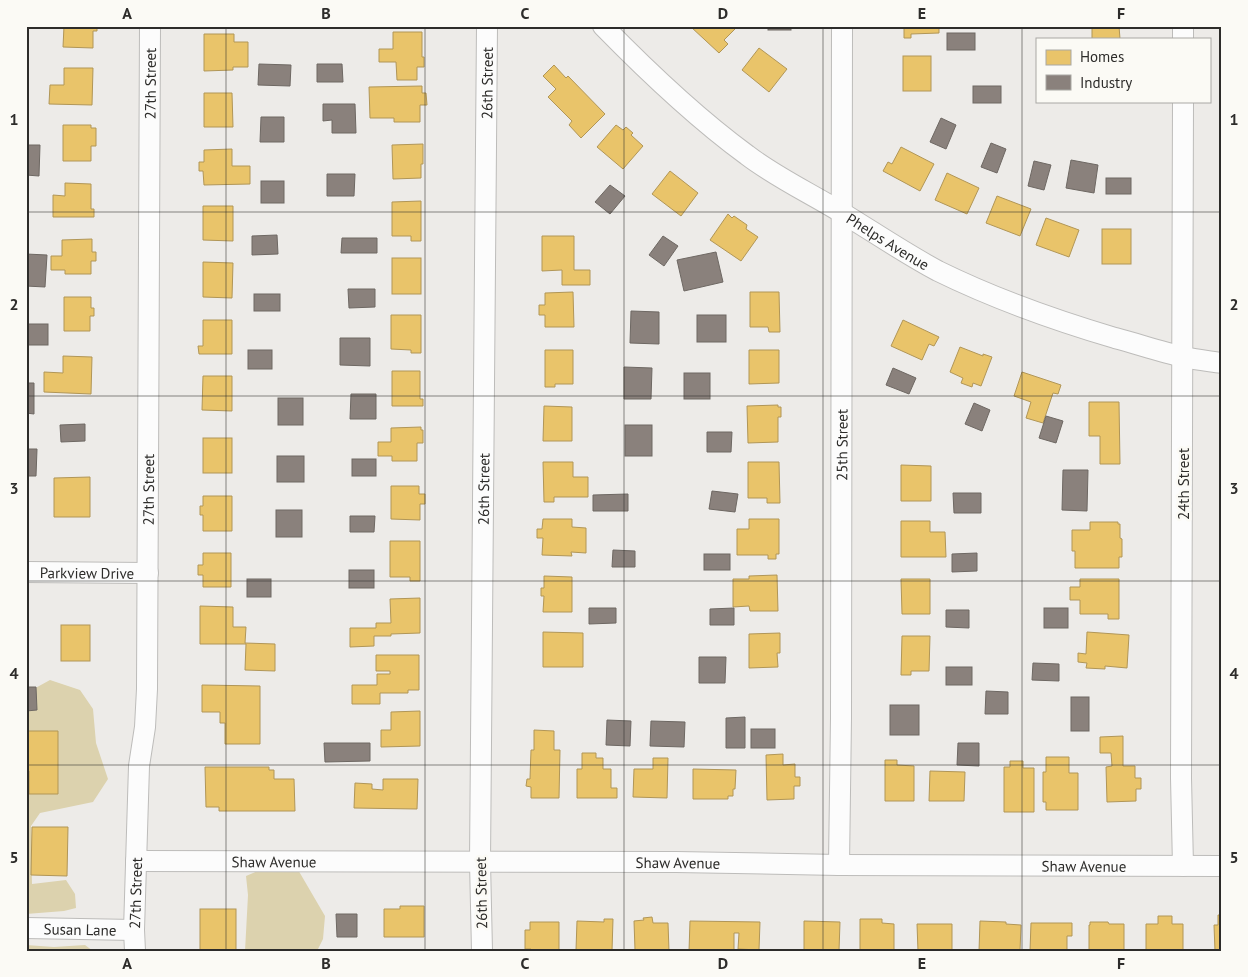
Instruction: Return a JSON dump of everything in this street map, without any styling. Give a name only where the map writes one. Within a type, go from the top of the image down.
[{"type":"street","name":"27th Street","points":[[134,951],[139,766],[145,727],[147,689],[150,26]]},
{"type":"street","name":"26th Street","points":[[482,951],[480,862],[487,26]]},
{"type":"street","name":"Phelps Avenue","points":[[603,26],[640,65],[689,109],[747,155],[920,261],[996,297],[1073,325],[1183,357],[1222,363]]},
{"type":"street","name":"25th Street","points":[[839,865],[842,26]]},
{"type":"street","name":"24th Street","points":[[1183,102],[1181,778],[1183,866]]},
{"type":"street","name":"Parkview Drive","points":[[26,572],[148,573]]},
{"type":"street","name":"Shaw Avenue","points":[[136,861],[1222,866]]},
{"type":"street","name":"Susan Lane","points":[[26,928],[134,930]]},
{"type":"shaded area","points":[[50,680],[80,690],[93,709],[96,743],[108,779],[93,802],[40,813],[31,826],[32,884],[66,880],[75,894],[76,908],[64,911],[26,914],[26,696],[30,691]]},
{"type":"shaded area","points":[[272,865],[297,868],[325,916],[323,939],[317,951],[245,951],[248,895],[246,876]]},
{"type":"shaded area","points":[[26,945],[54,947],[85,945],[93,951],[26,951]]},
{"type":"building: Homes","points":[[64,26],[97,26],[97,31],[93,31],[93,48],[63,47]]},
{"type":"building: Homes","points":[[734,26],[736,28],[724,40],[728,44],[719,53],[691,27]]},
{"type":"building: Homes","points":[[904,26],[939,26],[939,33],[911,34],[911,38],[904,38]]},
{"type":"building: Homes","points":[[1092,26],[1119,26],[1120,38],[1092,38]]},
{"type":"building: Homes","points":[[393,32],[422,32],[424,67],[417,67],[417,80],[397,80],[396,62],[379,62],[379,49],[393,49]]},
{"type":"building: Homes","points":[[204,34],[234,34],[234,42],[248,42],[248,67],[233,67],[233,70],[204,71]]},
{"type":"building: Homes","points":[[759,48],[787,69],[769,92],[742,70]]},
{"type":"building: Homes","points":[[903,56],[931,56],[931,91],[903,91]]},
{"type":"building: Homes","points":[[554,65],[566,78],[568,76],[605,114],[581,138],[569,125],[572,121],[548,97],[556,89],[543,76]]},
{"type":"building: Homes","points":[[64,68],[93,68],[92,105],[49,104],[50,85],[64,85]]},
{"type":"building: Homes","points":[[422,86],[422,93],[426,93],[427,105],[420,105],[420,122],[394,122],[394,118],[370,118],[369,87]]},
{"type":"building: Homes","points":[[204,93],[232,93],[233,127],[204,127]]},
{"type":"building: Homes","points":[[63,125],[91,125],[91,128],[96,128],[96,146],[91,146],[91,161],[63,161]]},
{"type":"building: Homes","points":[[616,125],[623,130],[626,127],[633,133],[631,135],[643,146],[623,169],[597,147]]},
{"type":"building: Homes","points":[[423,144],[421,178],[393,179],[392,145]]},
{"type":"building: Homes","points":[[901,147],[934,164],[920,191],[883,171],[888,162],[892,164]]},
{"type":"building: Homes","points":[[232,149],[232,166],[250,166],[250,184],[204,185],[203,171],[199,171],[199,162],[204,162],[204,150]]},
{"type":"building: Homes","points":[[670,171],[698,193],[681,216],[652,194]]},
{"type":"building: Homes","points":[[947,173],[979,188],[967,214],[935,200]]},
{"type":"building: Homes","points":[[65,183],[91,184],[91,209],[94,209],[94,217],[53,217],[53,195],[65,196]]},
{"type":"building: Homes","points":[[997,196],[1031,209],[1020,236],[986,223]]},
{"type":"building: Homes","points":[[421,201],[421,241],[411,241],[411,236],[392,236],[392,202]]},
{"type":"building: Homes","points":[[203,206],[233,206],[233,241],[203,240]]},
{"type":"building: Homes","points":[[728,214],[747,225],[746,229],[758,237],[741,261],[710,240]]},
{"type":"building: Homes","points":[[1046,218],[1079,230],[1069,257],[1036,245]]},
{"type":"building: Homes","points":[[1102,229],[1131,229],[1131,264],[1102,264]]},
{"type":"building: Homes","points":[[542,236],[574,236],[574,270],[590,270],[590,285],[562,285],[562,270],[542,271]]},
{"type":"building: Homes","points":[[92,239],[92,252],[96,252],[96,261],[91,261],[91,274],[65,274],[65,270],[51,270],[51,256],[62,256],[62,240]]},
{"type":"building: Homes","points":[[392,258],[421,258],[421,294],[392,294]]},
{"type":"building: Homes","points":[[203,262],[233,263],[232,298],[203,297]]},
{"type":"building: Homes","points":[[573,292],[574,327],[545,327],[545,315],[539,315],[539,305],[545,305],[545,293]]},
{"type":"building: Homes","points":[[750,292],[779,292],[780,332],[769,332],[768,327],[750,327]]},
{"type":"building: Homes","points":[[64,297],[91,297],[91,308],[94,308],[94,316],[90,316],[90,331],[64,331]]},
{"type":"building: Homes","points":[[391,315],[421,315],[421,353],[411,353],[411,350],[391,349]]},
{"type":"building: Homes","points":[[203,320],[232,320],[232,354],[199,354],[198,346],[203,346]]},
{"type":"building: Homes","points":[[903,320],[939,337],[934,346],[929,344],[922,360],[891,346]]},
{"type":"building: Homes","points":[[960,347],[983,356],[983,354],[992,357],[981,386],[973,383],[972,387],[961,383],[963,378],[950,372]]},
{"type":"building: Homes","points":[[545,350],[573,350],[573,384],[555,384],[555,387],[545,387]]},
{"type":"building: Homes","points":[[749,350],[779,350],[779,383],[749,384]]},
{"type":"building: Homes","points":[[63,356],[92,357],[91,394],[44,392],[44,372],[63,373]]},
{"type":"building: Homes","points":[[392,371],[420,371],[420,399],[423,399],[423,406],[392,406]]},
{"type":"building: Homes","points":[[1022,372],[1061,385],[1058,394],[1053,393],[1043,423],[1026,418],[1031,402],[1014,396]]},
{"type":"building: Homes","points":[[203,376],[232,376],[232,411],[202,410]]},
{"type":"building: Homes","points":[[1089,402],[1119,402],[1120,464],[1100,464],[1100,436],[1089,436]]},
{"type":"building: Homes","points":[[778,405],[778,407],[781,407],[781,417],[778,417],[778,442],[748,443],[747,406]]},
{"type":"building: Homes","points":[[544,406],[572,407],[572,441],[543,441]]},
{"type":"building: Homes","points":[[421,427],[421,430],[423,430],[423,443],[417,443],[417,461],[392,461],[392,456],[378,456],[378,442],[391,442],[391,428]]},
{"type":"building: Homes","points":[[203,438],[232,438],[232,473],[203,473]]},
{"type":"building: Homes","points":[[543,462],[573,462],[573,477],[588,477],[588,497],[554,497],[554,502],[544,502]]},
{"type":"building: Homes","points":[[748,462],[779,462],[780,503],[767,503],[767,498],[748,498]]},
{"type":"building: Homes","points":[[901,465],[931,466],[931,501],[901,501]]},
{"type":"building: Homes","points":[[90,477],[90,517],[54,517],[54,478]]},
{"type":"building: Homes","points":[[391,486],[419,486],[419,494],[425,494],[425,504],[420,504],[420,520],[391,519]]},
{"type":"building: Homes","points":[[203,496],[232,496],[232,531],[203,531],[203,515],[200,515],[200,506],[203,506]]},
{"type":"building: Homes","points":[[543,519],[572,519],[572,527],[586,528],[586,553],[571,552],[572,556],[542,555],[543,538],[537,538],[537,529],[542,529]]},
{"type":"building: Homes","points":[[749,519],[779,519],[779,554],[776,554],[776,559],[768,559],[768,555],[737,555],[737,529],[749,529]]},
{"type":"building: Homes","points":[[901,521],[930,521],[930,532],[945,532],[946,557],[901,557]]},
{"type":"building: Homes","points":[[1090,522],[1118,522],[1120,524],[1122,557],[1119,557],[1119,568],[1075,568],[1075,551],[1072,551],[1072,530],[1090,530]]},
{"type":"building: Homes","points":[[390,541],[420,541],[420,581],[410,581],[410,577],[390,577]]},
{"type":"building: Homes","points":[[203,553],[231,553],[231,587],[203,587],[203,575],[198,575],[198,565],[203,565]]},
{"type":"building: Homes","points":[[777,575],[778,611],[750,611],[749,606],[733,607],[733,579],[749,579],[749,576]]},
{"type":"building: Homes","points":[[544,576],[572,577],[572,612],[543,612],[544,596],[541,596],[541,588],[544,588]]},
{"type":"building: Homes","points":[[901,579],[930,579],[930,614],[902,614]]},
{"type":"building: Homes","points":[[1080,579],[1119,579],[1119,619],[1108,619],[1108,614],[1080,614],[1080,600],[1070,600],[1070,587],[1080,587]]},
{"type":"building: Homes","points":[[420,598],[420,633],[374,636],[374,646],[350,647],[350,628],[376,628],[376,623],[391,623],[390,599]]},
{"type":"building: Homes","points":[[200,606],[233,607],[233,627],[246,627],[245,643],[275,644],[275,671],[245,670],[246,644],[200,644]]},
{"type":"building: Homes","points":[[61,625],[90,625],[90,661],[61,661]]},
{"type":"building: Homes","points":[[543,632],[583,633],[583,667],[543,667]]},
{"type":"building: Homes","points":[[1087,632],[1129,635],[1127,668],[1105,666],[1105,669],[1086,668],[1087,663],[1078,662],[1078,653],[1086,654]]},
{"type":"building: Homes","points":[[780,633],[780,653],[777,653],[778,667],[749,668],[749,634]]},
{"type":"building: Homes","points":[[902,636],[930,636],[929,671],[911,671],[911,675],[901,675]]},
{"type":"building: Homes","points":[[376,655],[419,655],[419,690],[408,690],[408,693],[380,693],[380,704],[352,704],[352,685],[377,685],[377,674],[390,674],[390,671],[376,671]]},
{"type":"building: Homes","points":[[202,685],[260,686],[260,744],[225,744],[225,723],[220,723],[220,712],[202,712]]},
{"type":"building: Homes","points":[[420,711],[420,746],[381,747],[381,730],[391,730],[391,712]]},
{"type":"building: Homes","points":[[534,730],[554,731],[554,750],[560,750],[559,798],[531,798],[531,787],[526,786],[527,779],[530,779],[531,750],[534,750]]},
{"type":"building: Homes","points":[[26,731],[58,731],[58,794],[29,794],[29,771],[26,771]]},
{"type":"building: Homes","points":[[1123,736],[1123,766],[1135,766],[1135,778],[1141,778],[1141,789],[1136,789],[1136,801],[1107,802],[1106,767],[1112,766],[1111,753],[1100,753],[1100,737]]},
{"type":"building: Homes","points":[[582,753],[596,753],[596,758],[603,758],[603,769],[611,769],[611,788],[617,788],[617,798],[577,798],[577,769],[582,769]]},
{"type":"building: Homes","points":[[783,754],[783,765],[795,764],[795,777],[800,777],[800,786],[794,786],[794,799],[767,800],[766,755]]},
{"type":"building: Homes","points":[[1046,757],[1069,757],[1069,773],[1078,773],[1078,810],[1046,810],[1046,802],[1043,802],[1043,772],[1046,772]]},
{"type":"building: Homes","points":[[653,758],[668,758],[667,798],[633,797],[634,769],[653,769]]},
{"type":"building: Homes","points":[[885,760],[897,760],[897,765],[914,766],[914,801],[885,801]]},
{"type":"building: Homes","points":[[1010,761],[1023,761],[1023,768],[1034,768],[1034,812],[1004,812],[1004,767],[1010,767]]},
{"type":"building: Homes","points":[[205,767],[269,767],[269,770],[274,770],[274,779],[294,779],[295,811],[219,811],[219,807],[206,807]]},
{"type":"building: Homes","points":[[693,769],[736,770],[733,796],[728,796],[728,799],[693,799]]},
{"type":"building: Homes","points":[[930,771],[965,772],[964,801],[929,801]]},
{"type":"building: Homes","points":[[383,779],[418,779],[417,809],[354,808],[355,783],[372,784],[372,789],[383,790]]},
{"type":"building: Homes","points":[[32,827],[68,827],[67,876],[31,875]]},
{"type":"building: Homes","points":[[400,906],[424,906],[424,937],[384,937],[384,909],[400,909]]},
{"type":"building: Homes","points":[[200,909],[236,909],[236,951],[200,951]]},
{"type":"building: Homes","points":[[1218,915],[1222,915],[1222,951],[1215,951],[1214,925],[1218,925]]},
{"type":"building: Homes","points":[[1158,916],[1172,916],[1172,924],[1183,924],[1183,951],[1146,951],[1146,924],[1158,924]]},
{"type":"building: Homes","points":[[652,917],[653,923],[668,923],[669,951],[635,950],[634,921]]},
{"type":"building: Homes","points":[[604,919],[613,919],[612,951],[576,950],[577,921],[604,922]]},
{"type":"building: Homes","points":[[860,919],[882,919],[882,923],[894,924],[894,951],[860,951]]},
{"type":"building: Homes","points":[[690,921],[760,922],[759,950],[738,949],[739,933],[734,933],[734,951],[689,951]]},
{"type":"building: Homes","points":[[804,921],[840,922],[839,951],[804,951]]},
{"type":"building: Homes","points":[[980,921],[1006,922],[1006,924],[1021,925],[1020,951],[979,951]]},
{"type":"building: Homes","points":[[530,922],[559,922],[559,951],[531,951],[531,949],[525,949],[525,930],[530,930]]},
{"type":"building: Homes","points":[[1090,922],[1124,924],[1124,951],[1089,951]]},
{"type":"building: Homes","points":[[1031,923],[1072,923],[1072,936],[1067,936],[1067,951],[1030,951]]},
{"type":"building: Homes","points":[[917,924],[952,924],[952,951],[918,951]]},
{"type":"building: Industry","points":[[768,26],[791,26],[791,30],[768,30]]},
{"type":"building: Industry","points":[[947,33],[975,33],[975,50],[947,50]]},
{"type":"building: Industry","points":[[259,64],[291,65],[290,86],[258,85]]},
{"type":"building: Industry","points":[[317,64],[342,64],[343,82],[317,82]]},
{"type":"building: Industry","points":[[973,86],[1001,86],[1001,103],[973,103]]},
{"type":"building: Industry","points":[[323,104],[355,104],[356,133],[332,133],[332,120],[323,121]]},
{"type":"building: Industry","points":[[261,117],[284,117],[284,142],[260,142]]},
{"type":"building: Industry","points":[[941,118],[956,125],[946,149],[930,142]]},
{"type":"building: Industry","points":[[991,143],[1006,149],[997,173],[981,167]]},
{"type":"building: Industry","points":[[26,145],[40,145],[39,176],[26,175]]},
{"type":"building: Industry","points":[[1071,160],[1098,165],[1094,193],[1066,188]]},
{"type":"building: Industry","points":[[1034,161],[1051,165],[1044,190],[1028,186]]},
{"type":"building: Industry","points":[[327,174],[355,174],[354,196],[327,196]]},
{"type":"building: Industry","points":[[1106,178],[1131,178],[1131,194],[1106,194]]},
{"type":"building: Industry","points":[[261,181],[284,181],[284,203],[261,203]]},
{"type":"building: Industry","points":[[610,185],[625,196],[610,214],[595,202]]},
{"type":"building: Industry","points":[[277,235],[278,254],[252,255],[252,236]]},
{"type":"building: Industry","points":[[663,236],[678,246],[664,266],[649,255]]},
{"type":"building: Industry","points":[[342,238],[377,238],[377,253],[341,253]]},
{"type":"building: Industry","points":[[716,252],[723,282],[684,291],[677,260]]},
{"type":"building: Industry","points":[[26,254],[47,255],[45,287],[26,286]]},
{"type":"building: Industry","points":[[348,289],[375,289],[375,307],[349,308]]},
{"type":"building: Industry","points":[[254,294],[280,294],[280,311],[254,311]]},
{"type":"building: Industry","points":[[631,311],[659,312],[659,344],[630,343]]},
{"type":"building: Industry","points":[[697,315],[726,315],[726,342],[697,342]]},
{"type":"building: Industry","points":[[26,324],[48,324],[48,345],[26,345]]},
{"type":"building: Industry","points":[[340,338],[370,338],[370,366],[340,365]]},
{"type":"building: Industry","points":[[248,350],[272,350],[272,369],[248,369]]},
{"type":"building: Industry","points":[[624,367],[652,368],[651,399],[624,399]]},
{"type":"building: Industry","points":[[893,368],[916,378],[909,394],[886,385]]},
{"type":"building: Industry","points":[[684,373],[710,373],[710,399],[684,399]]},
{"type":"building: Industry","points":[[26,383],[34,383],[34,414],[26,413]]},
{"type":"building: Industry","points":[[351,394],[376,394],[376,419],[350,419]]},
{"type":"building: Industry","points":[[278,398],[303,398],[303,425],[278,425]]},
{"type":"building: Industry","points":[[974,403],[990,410],[982,431],[965,424]]},
{"type":"building: Industry","points":[[1046,416],[1063,421],[1056,443],[1039,438]]},
{"type":"building: Industry","points":[[85,424],[85,441],[61,442],[60,425]]},
{"type":"building: Industry","points":[[625,425],[652,425],[652,456],[625,456]]},
{"type":"building: Industry","points":[[707,432],[732,432],[731,452],[707,452]]},
{"type":"building: Industry","points":[[26,449],[37,449],[36,476],[26,476]]},
{"type":"building: Industry","points":[[277,456],[304,456],[304,482],[277,482]]},
{"type":"building: Industry","points":[[352,459],[376,459],[376,476],[352,476]]},
{"type":"building: Industry","points":[[1063,470],[1088,470],[1087,511],[1062,510]]},
{"type":"building: Industry","points":[[712,491],[738,494],[735,512],[709,509]]},
{"type":"building: Industry","points":[[953,493],[981,493],[981,513],[954,513]]},
{"type":"building: Industry","points":[[628,494],[628,511],[593,511],[593,495]]},
{"type":"building: Industry","points":[[276,510],[302,510],[302,537],[276,537]]},
{"type":"building: Industry","points":[[350,516],[375,516],[374,532],[350,532]]},
{"type":"building: Industry","points":[[613,550],[635,551],[635,567],[612,567]]},
{"type":"building: Industry","points":[[977,553],[977,571],[952,572],[952,554]]},
{"type":"building: Industry","points":[[704,554],[730,554],[730,570],[704,570]]},
{"type":"building: Industry","points":[[349,570],[374,570],[374,588],[349,588]]},
{"type":"building: Industry","points":[[247,579],[271,579],[271,597],[247,597]]},
{"type":"building: Industry","points":[[589,608],[616,608],[616,623],[589,624]]},
{"type":"building: Industry","points":[[734,608],[734,625],[710,625],[710,609]]},
{"type":"building: Industry","points":[[1044,608],[1068,608],[1068,628],[1044,628]]},
{"type":"building: Industry","points":[[946,610],[969,610],[969,628],[946,627]]},
{"type":"building: Industry","points":[[699,657],[726,657],[725,683],[699,683]]},
{"type":"building: Industry","points":[[1033,663],[1059,664],[1059,681],[1032,680]]},
{"type":"building: Industry","points":[[946,667],[972,667],[972,685],[946,685]]},
{"type":"building: Industry","points":[[26,687],[36,687],[37,710],[26,711]]},
{"type":"building: Industry","points":[[986,691],[1008,692],[1008,714],[985,714]]},
{"type":"building: Industry","points":[[1071,697],[1089,697],[1089,731],[1071,731]]},
{"type":"building: Industry","points":[[890,705],[919,705],[919,735],[890,735]]},
{"type":"building: Industry","points":[[745,717],[745,748],[726,748],[726,718]]},
{"type":"building: Industry","points":[[607,720],[631,721],[630,746],[606,745]]},
{"type":"building: Industry","points":[[651,721],[685,722],[684,747],[650,746]]},
{"type":"building: Industry","points":[[751,729],[775,729],[775,748],[751,748]]},
{"type":"building: Industry","points":[[324,743],[370,743],[370,761],[325,762]]},
{"type":"building: Industry","points":[[958,743],[979,743],[979,766],[957,765]]},
{"type":"building: Industry","points":[[336,914],[357,914],[357,937],[337,937]]}]
